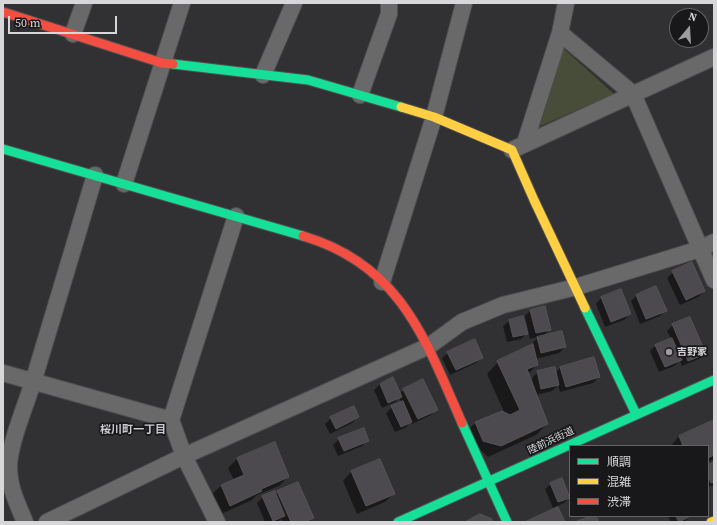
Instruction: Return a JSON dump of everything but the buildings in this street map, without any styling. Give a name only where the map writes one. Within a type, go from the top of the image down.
[{"type":"main road","points":[[3,12],[162,63],[308,80],[434,118],[518,146],[534,200],[636,414]]},
{"type":"main road","points":[[3,149],[312,239],[336,249],[358,263],[382,282],[405,307],[429,346],[507,522]]},
{"type":"main road","name":"陸前浜街道","points":[[398,522],[714,380]]},
{"type":"street","points":[[73,34],[84,3]]},
{"type":"street","points":[[124,184],[182,3]]},
{"type":"street","points":[[263,75],[294,3]]},
{"type":"street","points":[[360,95],[389,14],[389,3]]},
{"type":"street","points":[[382,282],[434,118],[464,3]]},
{"type":"street","points":[[518,146],[560,33],[566,3]]},
{"type":"street","points":[[560,33],[633,94],[707,245],[714,280]]},
{"type":"street","points":[[518,146],[714,57]]},
{"type":"street","points":[[25,522],[11,487],[9,464],[12,448],[95,176]]},
{"type":"street","points":[[217,522],[184,456],[171,420],[236,216]]},
{"type":"street","points":[[46,522],[184,456],[429,346],[462,322],[503,305],[576,287],[707,245]]},
{"type":"street","points":[[3,373],[171,420]]},
{"type":"green space","points":[[563,48],[614,94],[540,126]]},
{"type":"traffic: fast","points":[[173,64],[308,80],[401,107]]},
{"type":"traffic: fast","points":[[3,149],[303,236]]},
{"type":"traffic: fast","points":[[585,308],[636,414]]},
{"type":"traffic: fast","points":[[569,445],[714,380]]},
{"type":"traffic: fast","points":[[462,423],[507,522]]},
{"type":"traffic: fast","points":[[398,522],[569,445]]},
{"type":"traffic: slow","points":[[401,107],[434,117],[512,150],[585,308]]},
{"type":"traffic: jam","points":[[3,12],[162,63],[173,64]]},
{"type":"traffic: jam","points":[[303,236],[336,249],[364,266],[387,286],[405,309],[421,335],[435,362],[462,423]]},
{"type":"place","name":"吉野家","points":[[669,352]]},
{"type":"district","name":"桜川町一丁目","points":[[133,430]]}]
